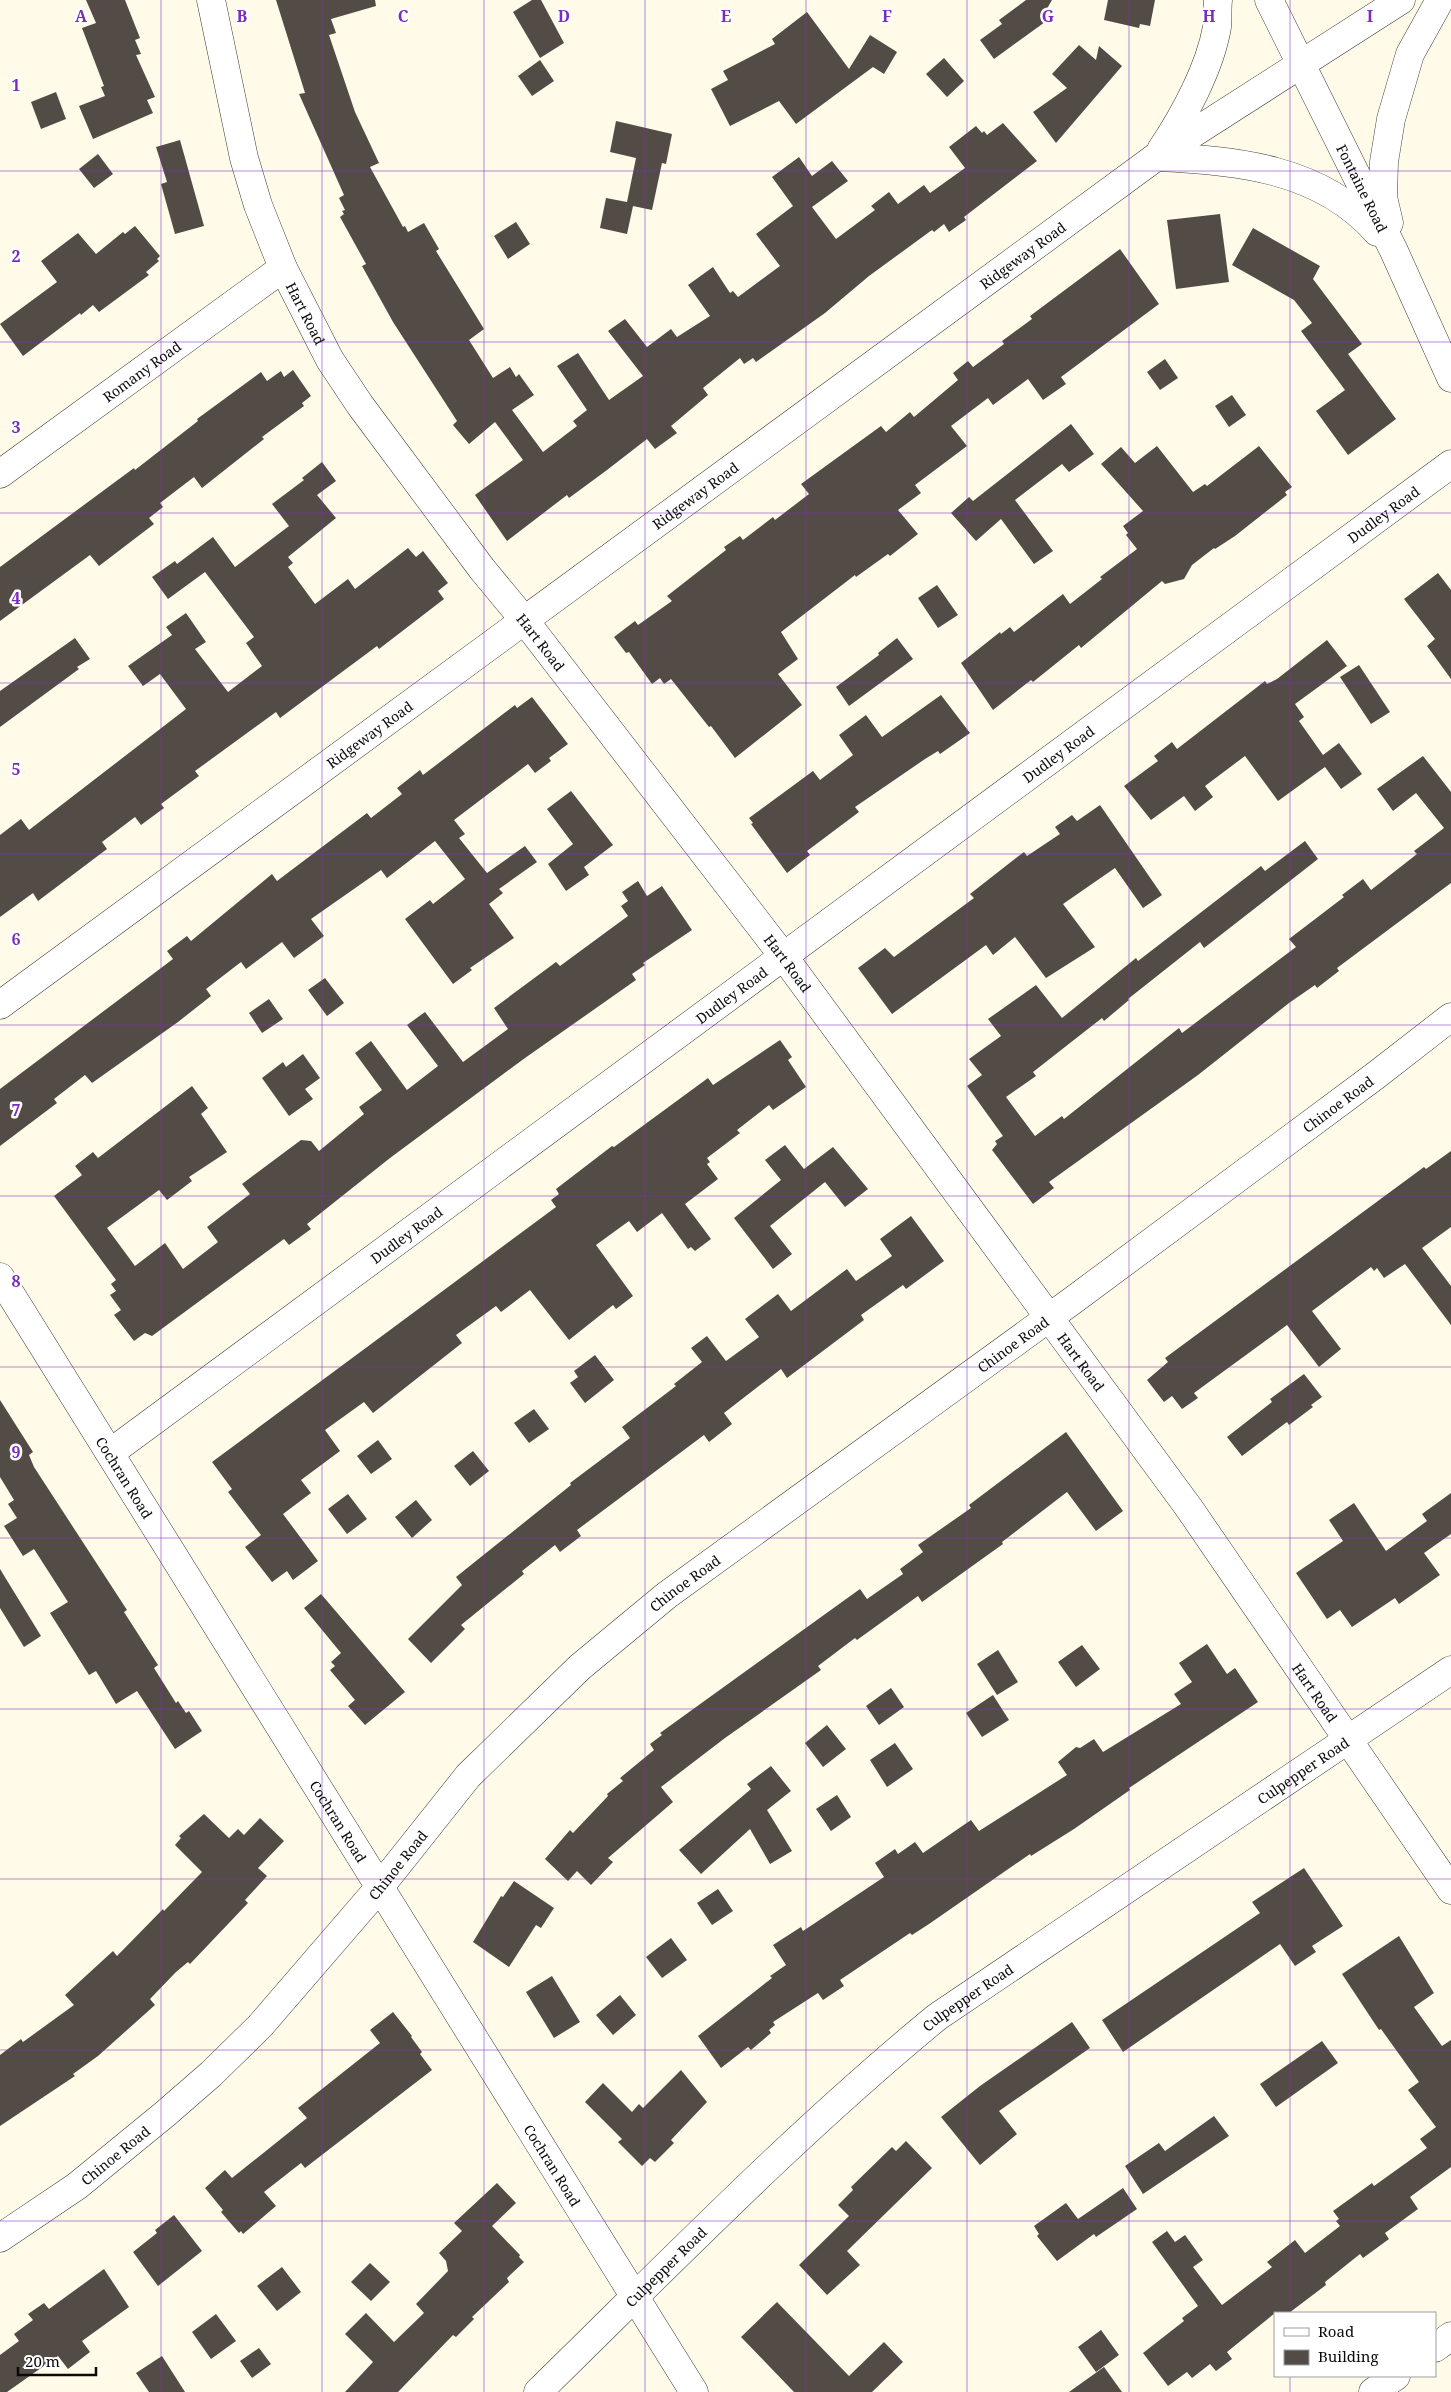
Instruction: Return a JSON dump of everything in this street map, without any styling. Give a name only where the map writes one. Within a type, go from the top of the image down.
[{"type":"street","name":"Hart Road","points":[[210,0],[244,158],[258,205],[283,268],[330,360],[360,405],[482,569],[525,621],[784,957],[1189,1508],[1451,1890]]},
{"type":"street","points":[[1218,0],[1217,28],[1207,60],[1177,126],[1156,157],[1236,163],[1270,170],[1300,180],[1331,194],[1356,210],[1394,252]]},
{"type":"street","name":"Fontaine Road","points":[[1269,0],[1394,252],[1451,378]]},
{"type":"street","name":"Ridgeway Road","points":[[0,1005],[1156,157],[1401,0]]},
{"type":"street","points":[[1394,252],[1383,196],[1384,162],[1390,119],[1410,54],[1440,0]]},
{"type":"street","name":"Romany Road","points":[[0,474],[283,268]]},
{"type":"street","name":"Dudley Road","points":[[110,1453],[1451,464]]},
{"type":"street","name":"Chinoe Road","points":[[0,2238],[77,2186],[211,2074],[260,2026],[379,1888],[468,1776],[580,1667],[668,1595],[1049,1318],[1375,1076],[1451,1017]]},
{"type":"street","name":"Cochran Road","points":[[0,1277],[694,2392]]},
{"type":"street","name":"Culpepper Road","points":[[538,2392],[781,2154],[881,2064],[937,2017],[1451,1670]]},
{"type":"street","points":[[1436,2347],[1451,2336]]},
{"type":"street","points":[[1373,2392],[1395,2377]]},
{"type":"building","points":[[86,0],[125,0],[140,38],[135,40],[141,54],[136,55],[155,97],[147,100],[153,113],[93,139],[79,106],[105,96],[101,87],[104,86],[82,28],[96,23]]},
{"type":"building","points":[[276,0],[375,0],[376,6],[331,19],[336,33],[329,35],[355,112],[379,163],[370,167],[403,227],[405,226],[408,232],[424,223],[439,249],[436,251],[484,329],[469,340],[493,378],[510,367],[516,377],[519,374],[534,395],[512,410],[543,452],[577,426],[573,421],[587,410],[557,366],[578,353],[609,400],[643,376],[608,331],[625,319],[647,347],[671,329],[677,337],[710,316],[688,285],[713,267],[730,293],[733,291],[738,297],[780,266],[756,234],[793,206],[772,177],[799,157],[812,176],[832,161],[848,181],[812,207],[836,239],[875,210],[871,206],[889,192],[898,204],[924,185],[930,193],[965,168],[949,147],[976,126],[982,133],[984,131],[987,135],[1003,123],[1037,161],[964,217],[966,220],[949,232],[944,224],[934,232],[932,230],[869,276],[825,313],[756,362],[753,358],[744,364],[740,358],[703,388],[708,395],[671,426],[677,433],[655,449],[647,439],[569,498],[567,495],[507,541],[475,495],[523,460],[495,422],[469,444],[453,425],[457,421],[393,322],[362,266],[366,264],[340,217],[344,214],[342,211],[345,210],[339,198],[344,195],[299,94],[305,93]]},
{"type":"building","points":[[532,0],[541,0],[564,43],[540,58],[513,12]]},
{"type":"building","points":[[1026,0],[1052,0],[1041,19],[1045,22],[994,59],[980,40],[1002,24],[999,20]]},
{"type":"building","points":[[1108,0],[1155,0],[1150,26],[1140,24],[1139,28],[1104,20]]},
{"type":"building","points":[[807,12],[849,69],[870,35],[897,52],[884,74],[873,67],[796,124],[779,101],[730,126],[711,89],[728,80],[723,71],[775,44],[772,39]]},
{"type":"building","points":[[1079,45],[1096,60],[1099,46],[1122,66],[1056,143],[1033,112],[1067,88],[1052,74]]},
{"type":"building","points":[[944,58],[964,81],[947,97],[926,74]]},
{"type":"building","points":[[540,60],[554,81],[532,96],[518,76]]},
{"type":"building","points":[[56,92],[66,119],[41,129],[31,102]]},
{"type":"building","points":[[616,121],[672,134],[666,164],[662,163],[652,210],[633,206],[627,234],[600,228],[606,198],[627,202],[636,158],[610,152]]},
{"type":"building","points":[[180,140],[204,226],[175,234],[161,184],[167,182],[156,147]]},
{"type":"building","points":[[98,154],[113,174],[94,188],[79,169]]},
{"type":"building","points":[[1220,214],[1229,282],[1176,289],[1167,220]]},
{"type":"building","points":[[516,222],[530,244],[508,259],[494,236]]},
{"type":"building","points":[[135,226],[160,256],[157,259],[159,261],[146,272],[149,275],[99,312],[93,305],[81,315],[80,313],[23,356],[0,324],[57,282],[41,261],[78,233],[96,254],[123,232],[125,234]]},
{"type":"building","points":[[1253,228],[1320,266],[1313,279],[1362,344],[1348,354],[1396,419],[1348,455],[1316,411],[1345,390],[1301,331],[1312,323],[1294,300],[1232,265]]},
{"type":"building","points":[[1120,249],[1159,304],[1061,377],[1066,384],[1043,400],[1028,379],[993,405],[988,398],[951,426],[967,446],[915,485],[921,493],[898,510],[918,534],[890,556],[888,554],[856,577],[855,575],[781,632],[798,659],[778,674],[802,705],[735,758],[671,679],[664,684],[660,678],[652,684],[629,652],[626,653],[614,637],[635,621],[638,625],[672,601],[667,596],[726,550],[724,547],[740,536],[743,540],[773,517],[775,520],[809,494],[801,484],[881,426],[886,432],[910,412],[914,417],[958,380],[953,373],[968,361],[973,367],[1004,344],[1002,341],[1032,319],[1030,316]]},
{"type":"building","points":[[1165,359],[1178,378],[1160,390],[1147,372]]},
{"type":"building","points":[[293,370],[311,396],[302,403],[304,406],[262,437],[264,439],[202,488],[194,477],[160,503],[163,507],[149,518],[154,524],[99,566],[90,555],[0,621],[0,567],[134,468],[135,470],[198,421],[197,419],[261,372],[267,381],[281,371],[284,377]]},
{"type":"building","points":[[1232,395],[1246,415],[1229,427],[1215,406]]},
{"type":"building","points":[[1071,424],[1094,454],[1069,472],[1062,464],[1015,500],[1053,551],[1034,564],[1001,519],[976,541],[951,513],[969,497],[973,501]]},
{"type":"building","points":[[1157,446],[1193,492],[1205,484],[1207,486],[1259,446],[1292,487],[1285,492],[1287,495],[1235,536],[1214,548],[1192,565],[1184,579],[1165,584],[1162,581],[1081,648],[1079,645],[1033,682],[1031,680],[993,710],[961,663],[1000,632],[1001,634],[1010,627],[1014,632],[1063,594],[1070,604],[1102,579],[1100,577],[1137,549],[1126,535],[1128,533],[1123,526],[1143,511],[1101,464],[1121,447],[1135,463]]},
{"type":"building","points":[[322,462],[336,481],[317,495],[336,518],[288,557],[293,563],[288,567],[315,604],[348,579],[355,589],[408,548],[416,557],[423,551],[448,583],[438,591],[444,599],[379,649],[377,646],[280,718],[276,712],[195,771],[199,776],[161,804],[164,808],[141,825],[135,817],[102,842],[107,849],[38,901],[33,893],[0,917],[0,835],[21,819],[29,830],[186,709],[160,674],[143,686],[128,666],[172,635],[166,627],[186,613],[206,642],[195,649],[228,692],[262,666],[246,643],[254,637],[205,572],[168,599],[152,577],[175,561],[177,564],[213,537],[235,567],[289,526],[272,504],[304,480],[302,478]]},
{"type":"building","points":[[1438,573],[1451,590],[1451,679],[1427,646],[1435,639],[1404,599]]},
{"type":"building","points":[[937,585],[958,615],[938,628],[918,598]]},
{"type":"building","points":[[75,638],[90,659],[0,727],[0,691]]},
{"type":"building","points":[[897,638],[913,659],[849,706],[836,687],[879,655],[878,653]]},
{"type":"building","points":[[1327,640],[1347,666],[1295,704],[1304,717],[1299,721],[1323,755],[1339,743],[1362,774],[1341,789],[1325,767],[1278,801],[1245,756],[1205,786],[1213,797],[1195,811],[1184,796],[1151,820],[1124,786],[1158,761],[1154,756],[1172,742],[1177,749],[1265,681],[1267,684],[1277,679]]},
{"type":"building","points":[[1359,665],[1390,712],[1371,724],[1340,677]]},
{"type":"building","points":[[941,695],[970,733],[940,754],[938,751],[925,759],[855,807],[859,812],[807,851],[810,855],[787,873],[751,824],[753,823],[749,818],[813,771],[820,780],[853,755],[839,735],[866,715],[882,737]]},
{"type":"building","points":[[532,697],[568,744],[549,758],[551,761],[535,773],[528,764],[454,820],[465,834],[459,838],[487,873],[525,846],[537,862],[499,889],[503,893],[489,904],[514,938],[470,968],[472,970],[453,984],[405,919],[430,900],[433,904],[465,879],[435,841],[387,878],[381,870],[311,919],[324,936],[294,958],[282,942],[246,969],[241,962],[206,989],[211,996],[178,1022],[92,1083],[85,1075],[54,1099],[57,1103],[0,1146],[0,1089],[173,959],[167,951],[187,936],[191,941],[272,874],[277,881],[367,813],[371,818],[402,794],[397,788],[420,770],[423,775],[515,705],[517,708]]},
{"type":"building","points":[[1423,756],[1451,792],[1451,883],[1337,968],[1339,971],[1317,988],[1315,985],[1289,1003],[1198,1075],[1049,1182],[1054,1188],[1033,1204],[992,1150],[997,1144],[995,1141],[1003,1136],[967,1086],[982,1075],[969,1059],[1001,1036],[988,1019],[1036,985],[1062,1018],[1136,958],[1138,961],[1261,866],[1265,871],[1305,841],[1318,859],[1204,948],[1200,942],[1128,999],[1104,1021],[1102,1018],[1033,1072],[1036,1076],[1006,1097],[1035,1136],[1062,1116],[1064,1119],[1179,1028],[1182,1033],[1296,947],[1289,939],[1344,897],[1342,895],[1363,879],[1371,890],[1417,854],[1414,851],[1444,828],[1416,793],[1393,811],[1377,789]]},
{"type":"building","points":[[571,791],[613,845],[584,867],[589,875],[566,891],[548,864],[573,844],[547,809]]},
{"type":"building","points":[[1100,805],[1162,895],[1143,908],[1115,868],[1063,904],[1095,947],[1046,978],[1015,937],[993,955],[986,945],[892,1014],[858,968],[885,948],[894,957],[974,898],[970,894],[1024,852],[1027,856],[1060,834],[1055,827],[1072,815],[1077,821]]},
{"type":"building","points":[[638,881],[647,896],[662,886],[692,930],[643,963],[645,965],[632,974],[636,980],[525,1058],[390,1158],[307,1224],[311,1229],[289,1245],[284,1239],[152,1336],[145,1333],[134,1341],[114,1315],[121,1310],[110,1295],[116,1291],[111,1284],[116,1280],[54,1196],[82,1175],[75,1166],[93,1152],[98,1158],[192,1086],[208,1108],[201,1114],[227,1152],[189,1177],[192,1181],[167,1200],[159,1190],[107,1228],[135,1266],[165,1243],[183,1269],[218,1242],[207,1227],[250,1194],[242,1184],[301,1140],[311,1141],[319,1151],[364,1114],[359,1107],[382,1090],[355,1053],[371,1041],[407,1090],[438,1066],[407,1025],[425,1012],[463,1062],[508,1029],[494,1008],[556,962],[560,966],[628,916],[621,906],[628,901],[622,892]]},
{"type":"building","points":[[325,978],[344,1003],[327,1016],[308,990]]},
{"type":"building","points":[[269,999],[283,1019],[262,1033],[249,1013]]},
{"type":"building","points":[[780,1040],[792,1057],[788,1060],[806,1087],[773,1110],[769,1105],[737,1130],[740,1133],[707,1158],[710,1162],[707,1164],[718,1179],[685,1204],[711,1239],[695,1251],[691,1247],[688,1249],[662,1213],[637,1232],[629,1221],[596,1245],[633,1296],[616,1309],[613,1305],[569,1340],[530,1290],[501,1312],[496,1306],[456,1335],[462,1343],[373,1413],[364,1402],[325,1430],[340,1451],[301,1480],[311,1493],[283,1514],[318,1561],[293,1580],[287,1571],[272,1582],[245,1547],[261,1535],[228,1492],[232,1489],[212,1462],[556,1207],[551,1200],[559,1194],[556,1189],[612,1146],[614,1147],[708,1078],[713,1085]]},
{"type":"building","points":[[303,1054],[320,1078],[305,1089],[313,1099],[289,1116],[262,1078],[283,1062],[286,1067]]},
{"type":"building","points":[[785,1145],[804,1169],[833,1147],[868,1189],[845,1207],[825,1182],[770,1226],[792,1254],[773,1269],[734,1218],[781,1180],[765,1160]]},
{"type":"building","points":[[1451,1151],[1451,1227],[1422,1248],[1451,1286],[1451,1325],[1405,1264],[1384,1278],[1377,1268],[1374,1271],[1371,1267],[1312,1311],[1341,1349],[1319,1367],[1287,1325],[1194,1393],[1198,1398],[1182,1409],[1172,1396],[1164,1402],[1147,1380],[1168,1362],[1165,1358],[1424,1167],[1426,1169]]},
{"type":"building","points":[[911,1216],[944,1261],[906,1289],[903,1285],[861,1315],[864,1320],[787,1378],[781,1369],[724,1413],[732,1424],[709,1442],[704,1435],[577,1530],[581,1536],[560,1552],[555,1545],[522,1571],[524,1574],[461,1625],[465,1629],[431,1663],[408,1639],[462,1585],[456,1577],[571,1485],[570,1483],[630,1438],[622,1427],[676,1386],[674,1384],[702,1362],[691,1348],[707,1336],[726,1361],[759,1337],[745,1319],[778,1294],[791,1311],[847,1269],[856,1281],[892,1256],[880,1239]]},
{"type":"building","points":[[595,1355],[614,1380],[585,1403],[570,1383],[578,1377],[574,1371]]},
{"type":"building","points":[[1304,1374],[1322,1397],[1311,1405],[1313,1407],[1289,1425],[1287,1422],[1242,1456],[1227,1437],[1272,1402],[1270,1399]]},
{"type":"building","points":[[0,1400],[33,1452],[29,1455],[34,1467],[127,1610],[124,1612],[158,1665],[154,1668],[176,1703],[178,1701],[186,1713],[189,1711],[202,1731],[175,1749],[137,1691],[116,1704],[96,1671],[89,1675],[50,1613],[68,1602],[34,1549],[23,1556],[4,1526],[17,1518],[8,1504],[14,1500],[0,1477]]},
{"type":"building","points":[[534,1409],[549,1429],[529,1443],[514,1423]]},
{"type":"building","points":[[1066,1432],[1123,1511],[1096,1531],[1067,1492],[1002,1542],[1003,1544],[922,1602],[918,1596],[857,1640],[855,1638],[818,1666],[821,1670],[725,1738],[661,1787],[673,1802],[608,1858],[613,1862],[591,1885],[577,1871],[568,1881],[545,1859],[570,1830],[573,1833],[608,1796],[607,1794],[623,1781],[620,1778],[654,1750],[650,1744],[662,1735],[660,1733],[860,1589],[867,1599],[903,1574],[900,1569],[923,1552],[918,1545],[971,1508],[969,1505]]},
{"type":"building","points":[[378,1440],[392,1459],[371,1474],[357,1456]]},
{"type":"building","points":[[473,1451],[489,1471],[470,1486],[454,1466]]},
{"type":"building","points":[[1451,1493],[1451,1534],[1424,1553],[1440,1575],[1399,1604],[1395,1598],[1352,1627],[1340,1610],[1327,1619],[1296,1573],[1343,1541],[1329,1520],[1354,1503],[1386,1551],[1427,1521],[1422,1514]]},
{"type":"building","points":[[348,1494],[367,1519],[347,1534],[328,1509]]},
{"type":"building","points":[[416,1500],[432,1520],[412,1538],[395,1517]]},
{"type":"building","points":[[0,1569],[41,1636],[24,1647],[0,1608]]},
{"type":"building","points":[[321,1594],[405,1692],[365,1725],[348,1706],[355,1700],[330,1670],[335,1666],[331,1662],[341,1653],[304,1608]]},
{"type":"building","points":[[1207,1644],[1227,1674],[1235,1668],[1258,1702],[1129,1788],[1130,1790],[1074,1829],[1031,1856],[1030,1854],[929,1924],[912,1935],[910,1933],[840,1980],[844,1986],[823,2000],[818,1993],[773,2022],[775,2025],[769,2030],[771,2033],[751,2050],[748,2047],[721,2068],[698,2036],[786,1965],[773,1945],[801,1927],[803,1931],[884,1877],[875,1863],[895,1849],[898,1854],[915,1842],[923,1853],[971,1820],[979,1831],[1067,1775],[1058,1762],[1076,1747],[1080,1748],[1094,1739],[1103,1752],[1181,1704],[1174,1694],[1192,1682],[1179,1663]]},
{"type":"building","points":[[1082,1645],[1100,1669],[1076,1687],[1058,1662]]},
{"type":"building","points":[[998,1650],[1018,1682],[997,1695],[977,1664]]},
{"type":"building","points":[[891,1688],[904,1707],[879,1725],[866,1706]]},
{"type":"building","points":[[993,1695],[1009,1720],[982,1737],[966,1713]]},
{"type":"building","points":[[827,1725],[846,1749],[823,1767],[805,1743]]},
{"type":"building","points":[[895,1743],[913,1769],[887,1787],[870,1760]]},
{"type":"building","points":[[771,1766],[791,1791],[767,1810],[792,1851],[770,1864],[750,1829],[701,1874],[679,1850],[751,1789],[747,1784]]},
{"type":"building","points":[[837,1795],[851,1817],[831,1831],[816,1809]]},
{"type":"building","points":[[204,1814],[229,1838],[238,1829],[244,1835],[260,1818],[284,1841],[258,1868],[267,1876],[245,1900],[248,1903],[190,1964],[188,1962],[176,1972],[150,1999],[155,2005],[98,2056],[73,2074],[75,2076],[0,2126],[0,2055],[21,2039],[23,2042],[74,2005],[65,1995],[113,1951],[117,1956],[202,1872],[175,1845],[181,1838],[179,1836]]},
{"type":"building","points":[[1304,1868],[1343,1926],[1312,1946],[1316,1952],[1295,1966],[1280,1944],[1123,2052],[1102,2020],[1260,1913],[1252,1902]]},
{"type":"building","points":[[514,1881],[554,1908],[541,1928],[536,1925],[509,1967],[473,1942],[501,1896],[503,1897]]},
{"type":"building","points":[[718,1889],[733,1911],[712,1925],[697,1903]]},
{"type":"building","points":[[1399,1936],[1434,1993],[1414,2007],[1442,2046],[1451,2040],[1451,2167],[1410,2197],[1418,2209],[1385,2233],[1389,2239],[1363,2258],[1360,2254],[1325,2282],[1326,2285],[1290,2312],[1274,2312],[1227,2352],[1232,2359],[1216,2371],[1210,2364],[1192,2378],[1187,2372],[1168,2386],[1143,2353],[1184,2321],[1182,2318],[1198,2306],[1152,2242],[1167,2231],[1175,2242],[1185,2235],[1203,2260],[1193,2267],[1222,2305],[1272,2267],[1267,2262],[1295,2240],[1305,2253],[1340,2226],[1336,2221],[1339,2219],[1333,2211],[1372,2183],[1374,2186],[1427,2148],[1420,2139],[1436,2127],[1408,2090],[1419,2082],[1381,2029],[1379,2030],[1342,1974]]},
{"type":"building","points":[[671,1938],[687,1960],[662,1978],[646,1957]]},
{"type":"building","points":[[552,1976],[580,2022],[554,2038],[526,1992]]},
{"type":"building","points":[[620,1995],[636,2015],[613,2035],[596,2015]]},
{"type":"building","points":[[393,2012],[412,2036],[422,2052],[420,2054],[432,2070],[305,2168],[301,2163],[264,2192],[276,2206],[243,2234],[241,2231],[239,2233],[221,2212],[223,2210],[205,2188],[225,2170],[232,2178],[307,2118],[298,2108],[380,2043],[370,2030]]},
{"type":"building","points":[[1072,2022],[1090,2048],[999,2111],[1017,2134],[980,2165],[941,2117],[980,2086]]},
{"type":"building","points":[[1322,2041],[1338,2063],[1276,2107],[1260,2084]]},
{"type":"building","points":[[681,2070],[707,2102],[671,2140],[674,2143],[655,2162],[650,2158],[642,2166],[618,2142],[622,2139],[585,2102],[603,2083],[632,2112],[639,2104],[643,2108]]},
{"type":"building","points":[[1214,2116],[1229,2136],[1143,2194],[1125,2166],[1159,2143],[1165,2151]]},
{"type":"building","points":[[906,2141],[932,2168],[847,2251],[860,2265],[827,2295],[799,2265],[849,2216],[838,2205],[853,2190],[851,2187],[892,2147],[896,2151]]},
{"type":"building","points":[[497,2183],[516,2203],[492,2226],[520,2255],[519,2257],[524,2262],[507,2278],[509,2282],[472,2317],[474,2319],[456,2337],[453,2335],[398,2392],[345,2392],[373,2362],[345,2334],[366,2313],[394,2342],[424,2313],[416,2304],[448,2271],[446,2261],[439,2253],[462,2231],[454,2223]]},
{"type":"building","points":[[1123,2188],[1137,2209],[1096,2237],[1094,2234],[1057,2261],[1037,2236],[1039,2234],[1034,2226],[1066,2203],[1078,2219]]},
{"type":"building","points":[[174,2215],[202,2251],[158,2286],[133,2252],[157,2233],[155,2230]]},
{"type":"building","points":[[370,2263],[390,2282],[371,2301],[351,2282]]},
{"type":"building","points":[[282,2267],[301,2292],[277,2311],[257,2286]]},
{"type":"building","points":[[104,2269],[129,2307],[82,2341],[90,2352],[68,2369],[58,2356],[7,2392],[0,2392],[0,2355],[19,2341],[14,2334],[33,2320],[28,2314],[44,2303],[49,2309]]},
{"type":"building","points":[[777,2302],[849,2376],[884,2342],[903,2362],[872,2392],[794,2392],[741,2337]]},
{"type":"building","points":[[216,2314],[236,2341],[211,2359],[192,2332]]},
{"type":"building","points":[[1101,2330],[1119,2355],[1096,2372],[1078,2347]]},
{"type":"building","points":[[259,2348],[271,2364],[252,2378],[240,2361]]},
{"type":"building","points":[[162,2356],[185,2392],[149,2392],[136,2373]]},
{"type":"building","points":[[1104,2367],[1122,2392],[1069,2392]]}]
